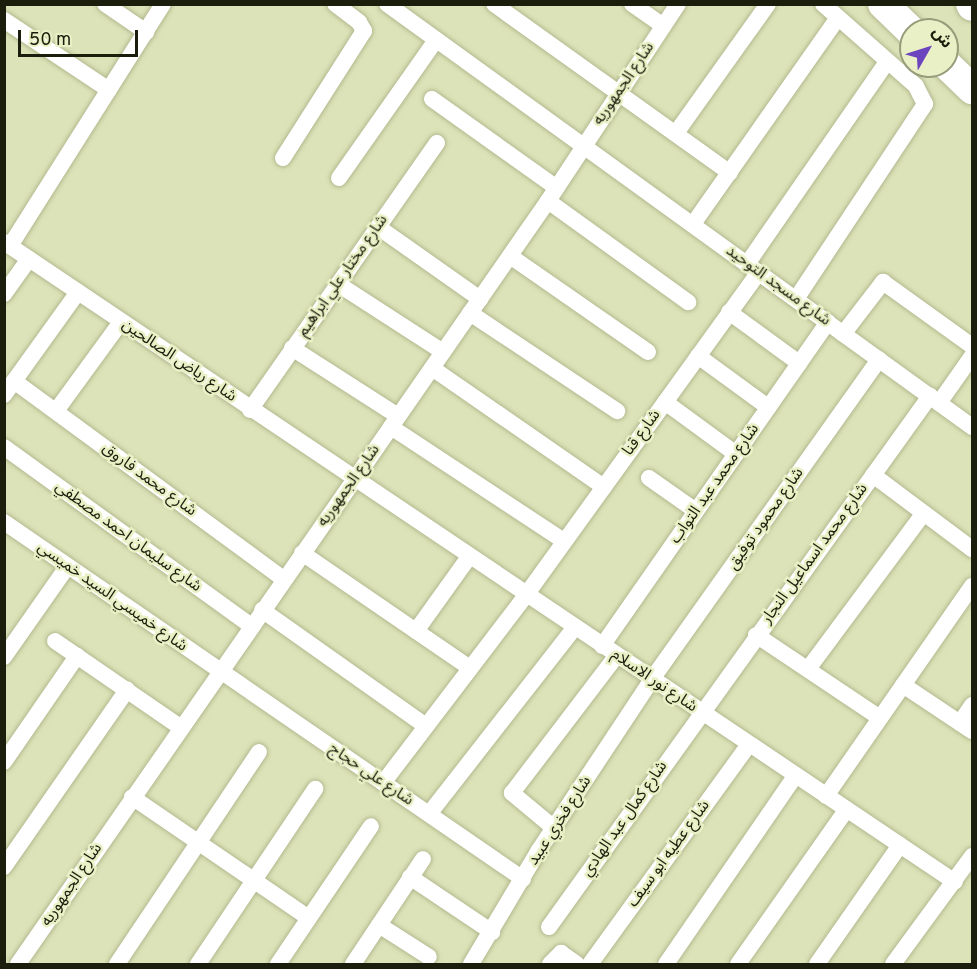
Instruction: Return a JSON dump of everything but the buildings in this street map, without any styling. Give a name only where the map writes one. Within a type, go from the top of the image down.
[{"type":"highway","points":[[882,4],[899,20]]},
{"type":"highway","points":[[959,77],[972,89]]},
{"type":"street","points":[[105,4],[146,32]]},
{"type":"street","points":[[7,244],[163,4]]},
{"type":"street","points":[[494,4],[730,173]]},
{"type":"street","points":[[632,4],[663,26]]},
{"type":"street","name":"شارع الجمهوريه","points":[[18,964],[552,195],[678,4]]},
{"type":"street","points":[[676,134],[768,4]]},
{"type":"street","points":[[796,299],[923,111],[924,97],[916,86],[886,62],[823,4]]},
{"type":"street","points":[[283,158],[364,31],[359,22],[336,5]]},
{"type":"street","name":"شارع مسجد التوحيد","points":[[396,7],[436,40],[972,427]]},
{"type":"street","points":[[693,224],[838,18]]},
{"type":"street","points":[[4,20],[109,90]]},
{"type":"street","points":[[339,178],[436,40]]},
{"type":"street","name":"شارع قنا","points":[[383,783],[526,595],[729,312],[753,268],[886,62]]},
{"type":"street","points":[[432,99],[688,302]]},
{"type":"street","name":"شارع مختار علي ابراهيم","points":[[250,410],[437,143]]},
{"type":"street","points":[[378,227],[480,299]]},
{"type":"street","name":"شارع رياض الصالحين","points":[[7,244],[354,480]]},
{"type":"street","points":[[510,256],[648,352]]},
{"type":"street","points":[[4,294],[29,259]]},
{"type":"street","points":[[843,334],[883,282],[972,346]]},
{"type":"street","points":[[338,284],[442,352]]},
{"type":"street","points":[[9,388],[78,292]]},
{"type":"street","points":[[729,312],[799,363]]},
{"type":"street","points":[[470,313],[617,411]]},
{"type":"street","points":[[56,411],[121,322]]},
{"type":"street","name":"شارع محمد عبد التواب","points":[[602,646],[828,322]]},
{"type":"street","points":[[292,348],[564,541]]},
{"type":"street","points":[[698,356],[768,407]]},
{"type":"street","name":"شارع محمد اسماعيل النجار","points":[[700,712],[873,475],[972,356]]},
{"type":"street","name":"شارع محمود توفيق","points":[[652,679],[879,359]]},
{"type":"street","points":[[432,368],[604,487]]},
{"type":"street","name":"شارع محمد فاروق","points":[[9,388],[56,411],[284,579]]},
{"type":"street","points":[[665,402],[736,454]]},
{"type":"street","name":"شارع سليمان احمد مصطفي","points":[[4,447],[251,626]]},
{"type":"street","points":[[873,475],[972,549]]},
{"type":"street","points":[[649,478],[696,511]]},
{"type":"street","name":"شارع نور الاسلام","points":[[354,480],[955,882]]},
{"type":"street","points":[[808,669],[924,513]]},
{"type":"street","name":"شارع خميسي السيد خميسي","points":[[5,525],[219,672]]},
{"type":"street","points":[[302,553],[470,668]]},
{"type":"street","points":[[416,631],[469,557]]},
{"type":"street","points":[[4,657],[67,567]]},
{"type":"street","points":[[826,796],[972,586]]},
{"type":"street","points":[[262,610],[426,726]]},
{"type":"street","points":[[429,814],[575,627]]},
{"type":"street","points":[[756,634],[880,718]]},
{"type":"street","points":[[55,641],[180,728]]},
{"type":"street","points":[[554,828],[512,796],[617,655]]},
{"type":"street","points":[[4,762],[77,656]]},
{"type":"street","name":"شارع علي حجاج","points":[[219,672],[523,879]]},
{"type":"street","name":"شارع فخري عبيد","points":[[471,964],[554,828],[652,679]]},
{"type":"street","points":[[903,685],[966,727],[972,705]]},
{"type":"street","points":[[4,867],[127,690]]},
{"type":"street","name":"شارع كمال عبد الهادي","points":[[549,927],[700,712]]},
{"type":"street","name":"شارع عطيه ابو سيف","points":[[590,964],[749,744]]},
{"type":"street","points":[[117,964],[259,753]]},
{"type":"street","points":[[666,964],[796,775]]},
{"type":"street","points":[[198,964],[315,789]]},
{"type":"street","points":[[132,797],[309,918]]},
{"type":"street","points":[[738,964],[847,809]]},
{"type":"street","points":[[278,964],[371,826]]},
{"type":"street","points":[[817,964],[900,845]]},
{"type":"street","points":[[893,964],[972,856]]},
{"type":"street","points":[[353,964],[423,859]]},
{"type":"street","points":[[411,877],[492,932]]},
{"type":"street","points":[[379,925],[429,957]]},
{"type":"street","points":[[550,964],[561,953],[577,964]]}]
